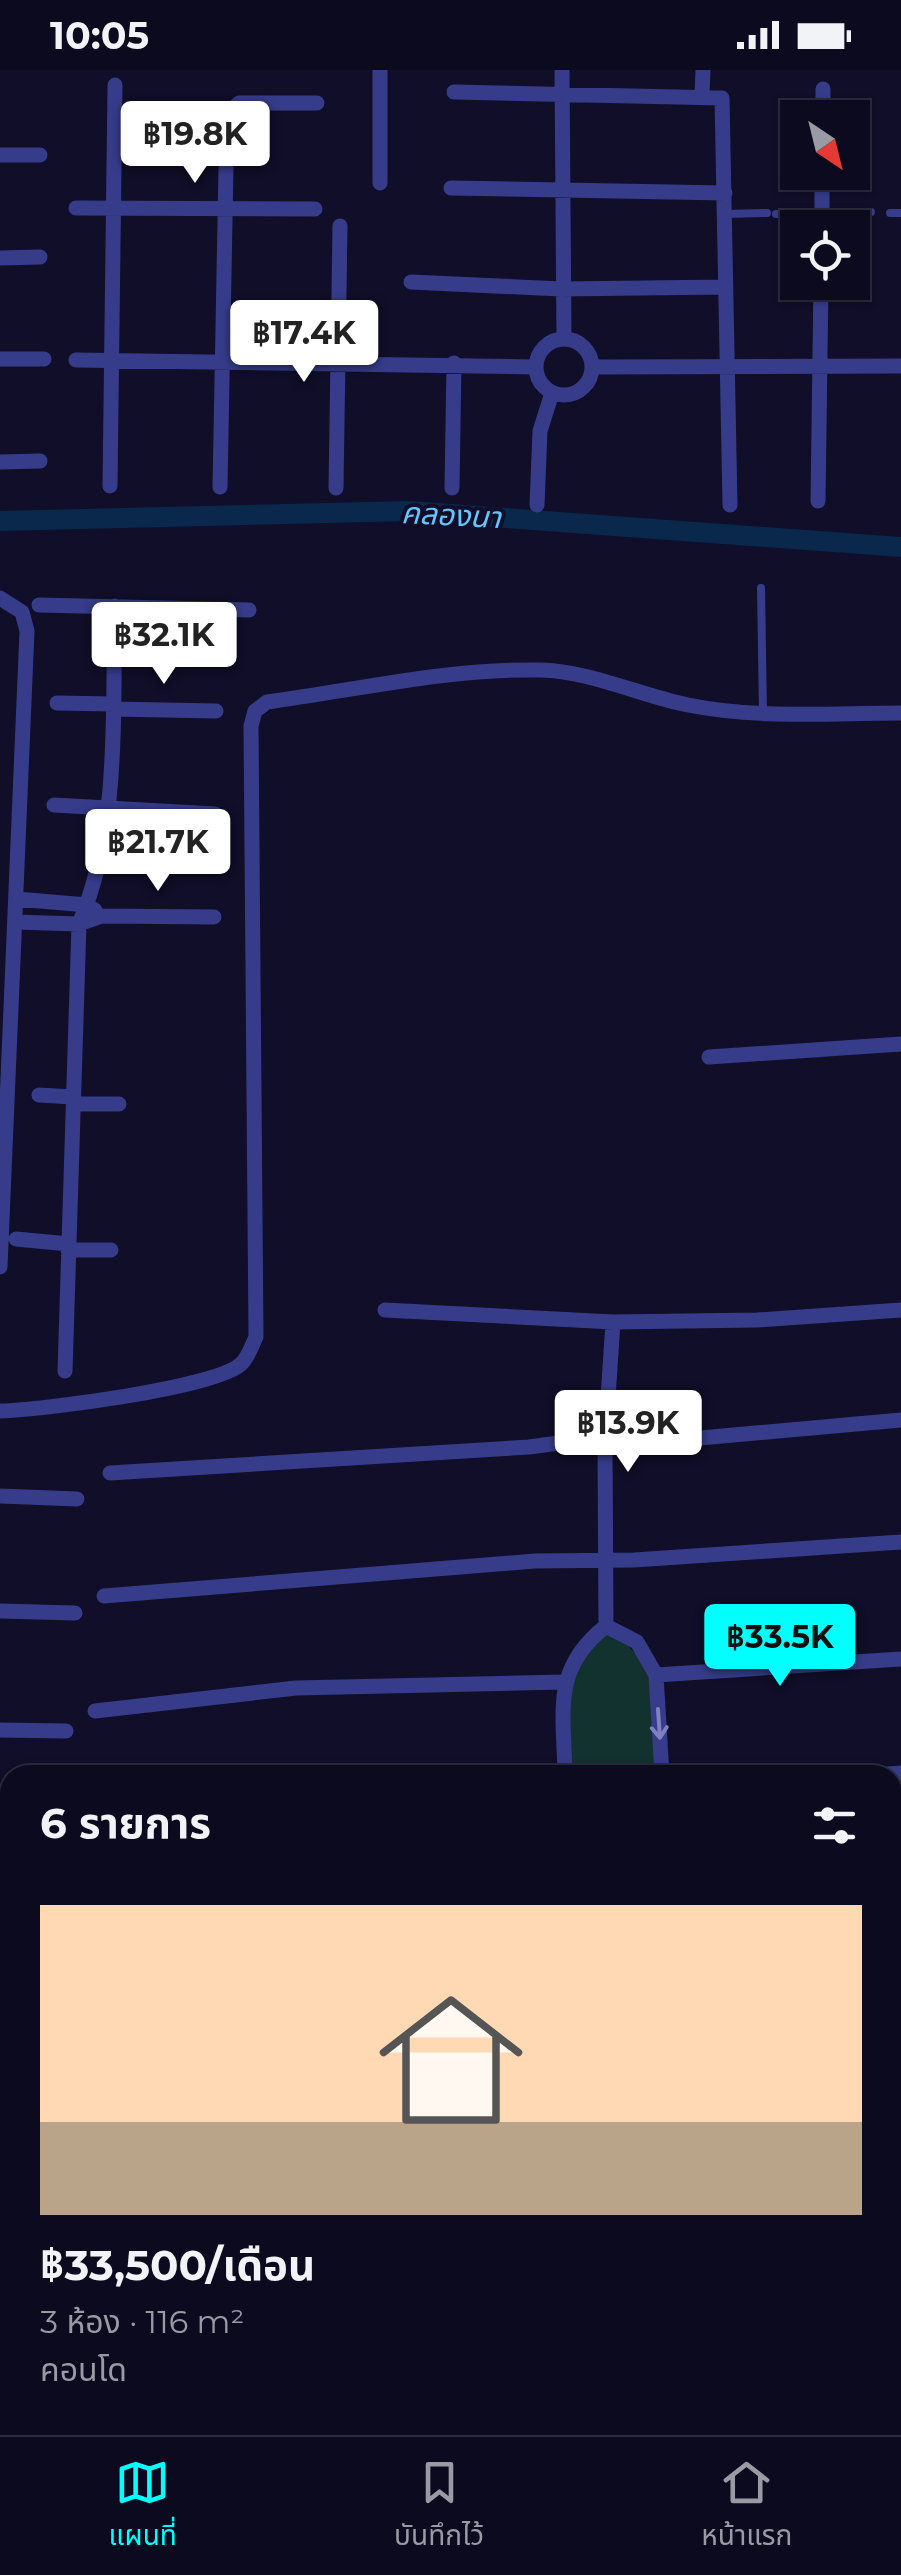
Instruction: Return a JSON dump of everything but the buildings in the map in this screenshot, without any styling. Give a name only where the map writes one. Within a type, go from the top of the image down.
[{"type":"street","points":[[380,70],[380,183]]},
{"type":"street","points":[[562,70],[560,289],[564,339]]},
{"type":"street","points":[[702,96],[703,70]]},
{"type":"street","points":[[110,486],[115,85]]},
{"type":"street","points":[[824,89],[824,100]]},
{"type":"street","points":[[454,92],[718,96],[724,103],[730,505]]},
{"type":"street","points":[[220,487],[224,208],[231,106],[318,103]]},
{"type":"street","points":[[0,155],[40,155]]},
{"type":"street","points":[[451,188],[726,193]]},
{"type":"street","points":[[76,208],[314,209]]},
{"type":"street","points":[[336,488],[340,226]]},
{"type":"street","points":[[0,258],[40,257]]},
{"type":"street","points":[[411,282],[560,289],[725,287]]},
{"type":"street","points":[[818,500],[821,300]]},
{"type":"street","points":[[564,339],[584,347],[592,368],[584,388],[574,394],[552,394],[537,378],[535,367],[544,347],[564,339]]},
{"type":"street","points":[[0,360],[44,359]]},
{"type":"street","points":[[76,360],[535,367]]},
{"type":"street","points":[[452,488],[454,364]]},
{"type":"street","points":[[592,368],[901,366]]},
{"type":"street","points":[[537,505],[540,431],[552,394]]},
{"type":"street","points":[[0,462],[40,460]]},
{"type":"street","points":[[0,598],[22,612],[27,631],[10,915],[0,1266]]},
{"type":"street","points":[[39,606],[249,610]]},
{"type":"street","points":[[65,1371],[79,924],[100,874],[108,808],[114,606]]},
{"type":"street","points":[[0,1411],[50,1410],[222,1376],[243,1364],[256,1337],[251,726],[255,711],[267,702],[490,671],[544,670],[596,678],[687,705],[763,713],[901,713]]},
{"type":"street","points":[[57,703],[216,711]]},
{"type":"street","points":[[54,805],[215,814]]},
{"type":"street","points":[[10,915],[87,905],[102,916]]},
{"type":"street","points":[[10,915],[79,924],[102,916],[214,916]]},
{"type":"street","points":[[709,1057],[901,1044]]},
{"type":"street","points":[[40,1095],[119,1104]]},
{"type":"street","points":[[16,1239],[111,1250]]},
{"type":"street","points":[[385,1310],[614,1322],[757,1320],[901,1310]]},
{"type":"street","points":[[564,1765],[563,1682],[580,1647],[606,1626],[605,1443],[614,1322]]},
{"type":"street","points":[[110,1473],[528,1447],[582,1440],[605,1443],[901,1420]]},
{"type":"street","points":[[0,1496],[77,1499]]},
{"type":"street","points":[[104,1596],[608,1557],[634,1560],[901,1542]]},
{"type":"street","points":[[0,1612],[75,1614]]},
{"type":"street","points":[[606,1626],[637,1642],[656,1675],[661,1765]]},
{"type":"street","points":[[656,1675],[901,1658]]},
{"type":"street","points":[[95,1712],[296,1688],[563,1682]]},
{"type":"street","points":[[0,1730],[66,1731]]},
{"type":"lane","points":[[890,213],[901,213]]},
{"type":"lane","points":[[725,214],[780,215]]},
{"type":"lane","points":[[761,588],[763,713]]},
{"type":"green space","points":[[614,1631],[656,1675],[660,1765],[566,1765],[569,1682],[580,1647]]},
{"type":"waterway","name":"คลองนา","points":[[0,521],[410,511],[901,547]]}]
